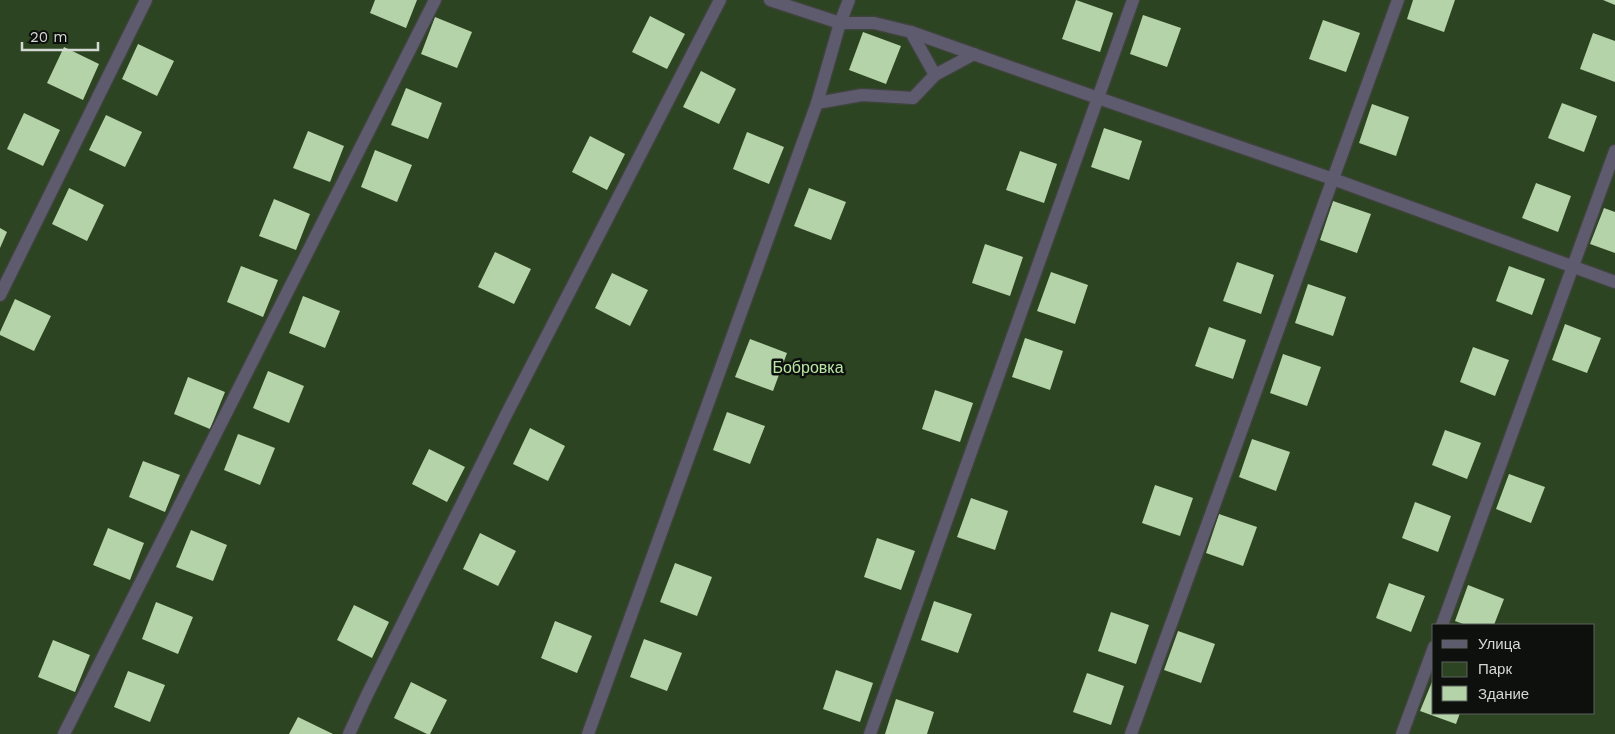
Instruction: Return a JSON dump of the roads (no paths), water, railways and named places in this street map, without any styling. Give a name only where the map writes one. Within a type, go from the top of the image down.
[{"type":"street","points":[[0,295],[146,0]]},
{"type":"street","points":[[64,734],[435,0]]},
{"type":"street","points":[[349,734],[507,413],[720,0]]},
{"type":"street","points":[[770,0],[840,22],[874,23],[911,32],[1333,179],[1615,282]]},
{"type":"street","points":[[588,734],[818,103],[840,22],[849,0]]},
{"type":"street","points":[[870,734],[1133,0]]},
{"type":"street","points":[[1131,734],[1398,0]]},
{"type":"street","points":[[911,32],[935,75]]},
{"type":"street","points":[[818,103],[862,95],[913,98],[935,75],[974,54]]},
{"type":"street","points":[[1442,624],[1615,151]]},
{"type":"street","points":[[1402,734],[1432,652]]},
{"type":"park label","name":"Бобровка","points":[[808,367]]}]
